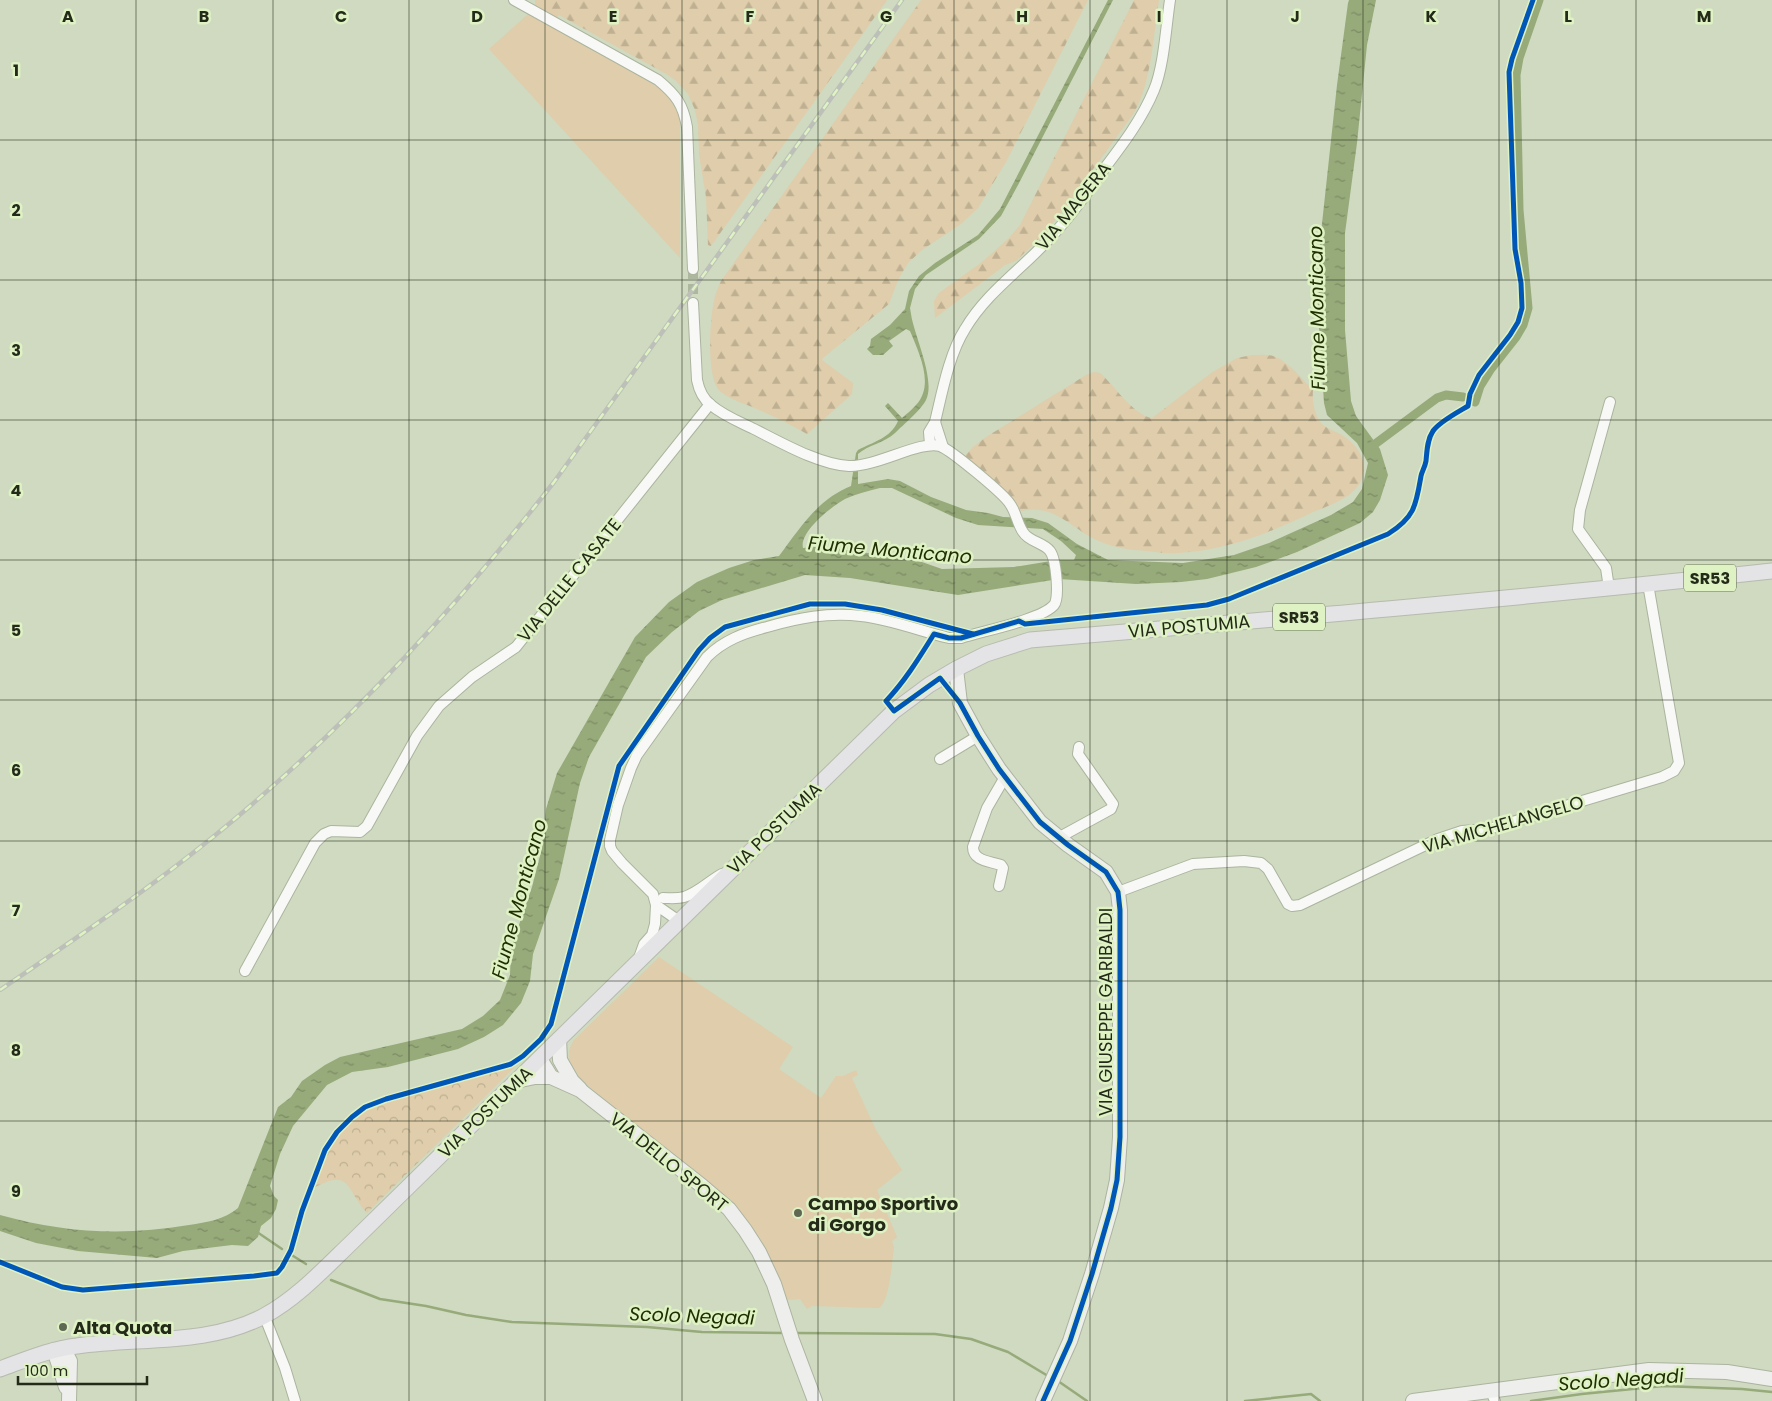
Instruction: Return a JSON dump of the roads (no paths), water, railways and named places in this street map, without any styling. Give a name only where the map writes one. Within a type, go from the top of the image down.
[{"type":"main road","name":"SR53","points":[[1648,584],[1772,571]]},
{"type":"main road","name":"VIA POSTUMIA","points":[[0,1369],[58,1349],[88,1344],[143,1341],[210,1334],[236,1328],[264,1315],[285,1302],[311,1282],[894,711],[947,674],[986,654],[1030,640],[1648,584]]},
{"type":"street","points":[[514,0],[658,80],[678,99],[687,127],[693,269]]},
{"type":"street","name":"VIA MAGERA","points":[[915,448],[935,422],[952,356],[965,328],[982,304],[1050,239],[1075,209],[1144,113],[1160,71],[1170,0]]},
{"type":"street","points":[[679,921],[612,851],[610,840],[618,805],[637,755],[707,657],[722,644],[750,632],[777,624],[802,618],[833,614],[863,616],[949,638],[961,638],[1042,614],[1054,605],[1058,594],[1053,556],[1050,550],[1027,537],[1011,505],[999,491],[943,447],[930,444],[871,464],[855,466],[823,461],[731,417],[710,404],[700,392],[696,380],[694,303]]},
{"type":"street","points":[[1609,588],[1606,568],[1578,529],[1580,510],[1610,402]]},
{"type":"street","name":"VIA DELLE CASATE","points":[[245,970],[316,843],[324,834],[331,831],[360,832],[367,826],[417,736],[438,706],[472,677],[516,647],[710,404]]},
{"type":"street","points":[[935,422],[943,447]]},
{"type":"street","points":[[929,432],[930,444]]},
{"type":"street","name":"VIA MICHELANGELO","points":[[1118,892],[1193,864],[1244,861],[1260,863],[1273,877],[1288,904],[1292,906],[1300,905],[1438,839],[1462,832],[1488,829],[1522,820],[1662,777],[1674,771],[1679,763],[1648,584]]},
{"type":"street","name":"VIA GIUSEPPE GARIBALDI","points":[[947,674],[978,736],[1005,777],[1040,822],[1058,838],[1106,872],[1118,892],[1120,920],[1120,1137],[1117,1180],[1092,1274],[1070,1341],[1046,1396]]},
{"type":"street","points":[[940,759],[978,736]]},
{"type":"street","points":[[1058,838],[1111,809],[1113,804],[1078,754],[1079,747]]},
{"type":"street","points":[[999,886],[1003,868],[1001,865],[976,857],[973,853],[973,847],[987,808],[1005,777]]},
{"type":"street","points":[[657,899],[682,898],[695,893],[709,880],[732,869]]},
{"type":"street","points":[[637,963],[644,944],[652,935],[657,899]]},
{"type":"street","points":[[559,1039],[560,1060],[580,1090]]},
{"type":"street","points":[[540,1058],[567,1073]]},
{"type":"street","points":[[540,1058],[551,1077]]},
{"type":"street","points":[[516,1081],[535,1077],[551,1077]]},
{"type":"street","name":"VIA DELLO SPORT","points":[[551,1077],[580,1090],[729,1209],[759,1252],[774,1284],[792,1340],[815,1401]]},
{"type":"street","points":[[264,1315],[285,1368],[295,1401]]},
{"type":"street","points":[[69,1399],[70,1361],[88,1344]]},
{"type":"street","points":[[58,1349],[70,1361]]},
{"type":"street","points":[[58,1349],[56,1362],[69,1399]]},
{"type":"street","points":[[1413,1401],[1493,1397],[1649,1370],[1727,1372],[1772,1379]]},
{"type":"water","points":[[1108,0],[1113,0],[1001,216],[979,239],[926,275],[915,289],[910,308],[928,381],[926,400],[916,413],[895,433],[858,454],[858,484],[888,479],[900,481],[931,497],[966,510],[1003,517],[1032,518],[1048,523],[1077,544],[1108,560],[1183,563],[1234,555],[1269,543],[1331,515],[1353,502],[1362,489],[1368,463],[1357,443],[1327,415],[1324,403],[1318,311],[1320,242],[1348,3],[1349,0],[1376,0],[1367,45],[1345,233],[1345,330],[1351,401],[1356,416],[1380,449],[1388,475],[1380,500],[1373,512],[1360,523],[1297,552],[1256,567],[1207,579],[1136,584],[1059,579],[958,595],[850,578],[805,575],[722,600],[699,611],[672,632],[646,657],[589,757],[580,783],[559,879],[533,954],[530,981],[521,1003],[503,1025],[484,1037],[458,1049],[388,1067],[352,1072],[327,1085],[293,1126],[280,1154],[270,1186],[278,1200],[276,1209],[271,1218],[261,1226],[258,1237],[248,1246],[232,1245],[183,1251],[157,1258],[78,1251],[36,1243],[0,1231],[0,1215],[47,1226],[71,1229],[141,1231],[202,1223],[227,1215],[238,1208],[278,1107],[291,1097],[302,1081],[340,1057],[462,1029],[483,1016],[500,1000],[510,975],[511,948],[532,887],[542,848],[546,809],[557,773],[635,637],[669,602],[697,582],[729,568],[754,560],[779,556],[819,506],[851,486],[858,450],[886,436],[898,421],[885,406],[888,403],[902,418],[922,397],[924,388],[924,369],[910,331],[906,329],[889,341],[893,346],[883,355],[873,355],[867,349],[870,346],[871,339],[890,325],[905,309],[909,291],[919,276],[935,263],[978,235],[1000,209]],"holes":[[[892,488],[956,518],[978,525],[1043,529],[1061,541],[1076,555],[1074,560],[1057,560],[1014,567],[942,569],[919,561],[848,550],[815,547],[803,548],[803,542],[811,527],[839,502],[867,491]]]},
{"type":"waterway","points":[[1475,402],[1480,386],[1523,325],[1528,308],[1519,210],[1516,75],[1519,58],[1539,0]]},
{"type":"waterway","points":[[1371,447],[1437,398],[1446,395],[1463,397]]},
{"type":"waterway","name":"Scolo Negadi","points":[[257,1232],[282,1249]]},
{"type":"waterway","name":"Scolo Negadi","points":[[290,1254],[306,1264]]},
{"type":"waterway","name":"Scolo Negadi","points":[[331,1280],[380,1299],[512,1322],[647,1327],[702,1332],[785,1333]]},
{"type":"waterway","name":"Scolo Negadi","points":[[796,1333],[935,1334],[971,1339],[1008,1352],[1048,1376]]},
{"type":"waterway","name":"Scolo Negadi","points":[[1058,1381],[1087,1401]]},
{"type":"waterway","name":"Scolo Negadi","points":[[1531,1401],[1663,1386],[1772,1392]]},
{"type":"waterway","name":"Scolo Negadi","points":[[1245,1401],[1311,1394],[1320,1401]]},
{"type":"tunnel","points":[[693,269],[693,303]]},
{"type":"railway","points":[[0,990],[135,897],[213,837],[306,756],[394,669],[476,578],[554,482],[902,0]]},
{"type":"place","name":"Campo Sportivo di Gorgo","points":[[798,1213]]},
{"type":"place","name":"Alta Quota","points":[[63,1327]]},
{"type":"water label","name":"Fiume Monticano","points":[[1317,308]]},
{"type":"water label","name":"Fiume Monticano","points":[[890,550]]},
{"type":"water label","name":"Fiume Monticano","points":[[519,899]]}]
